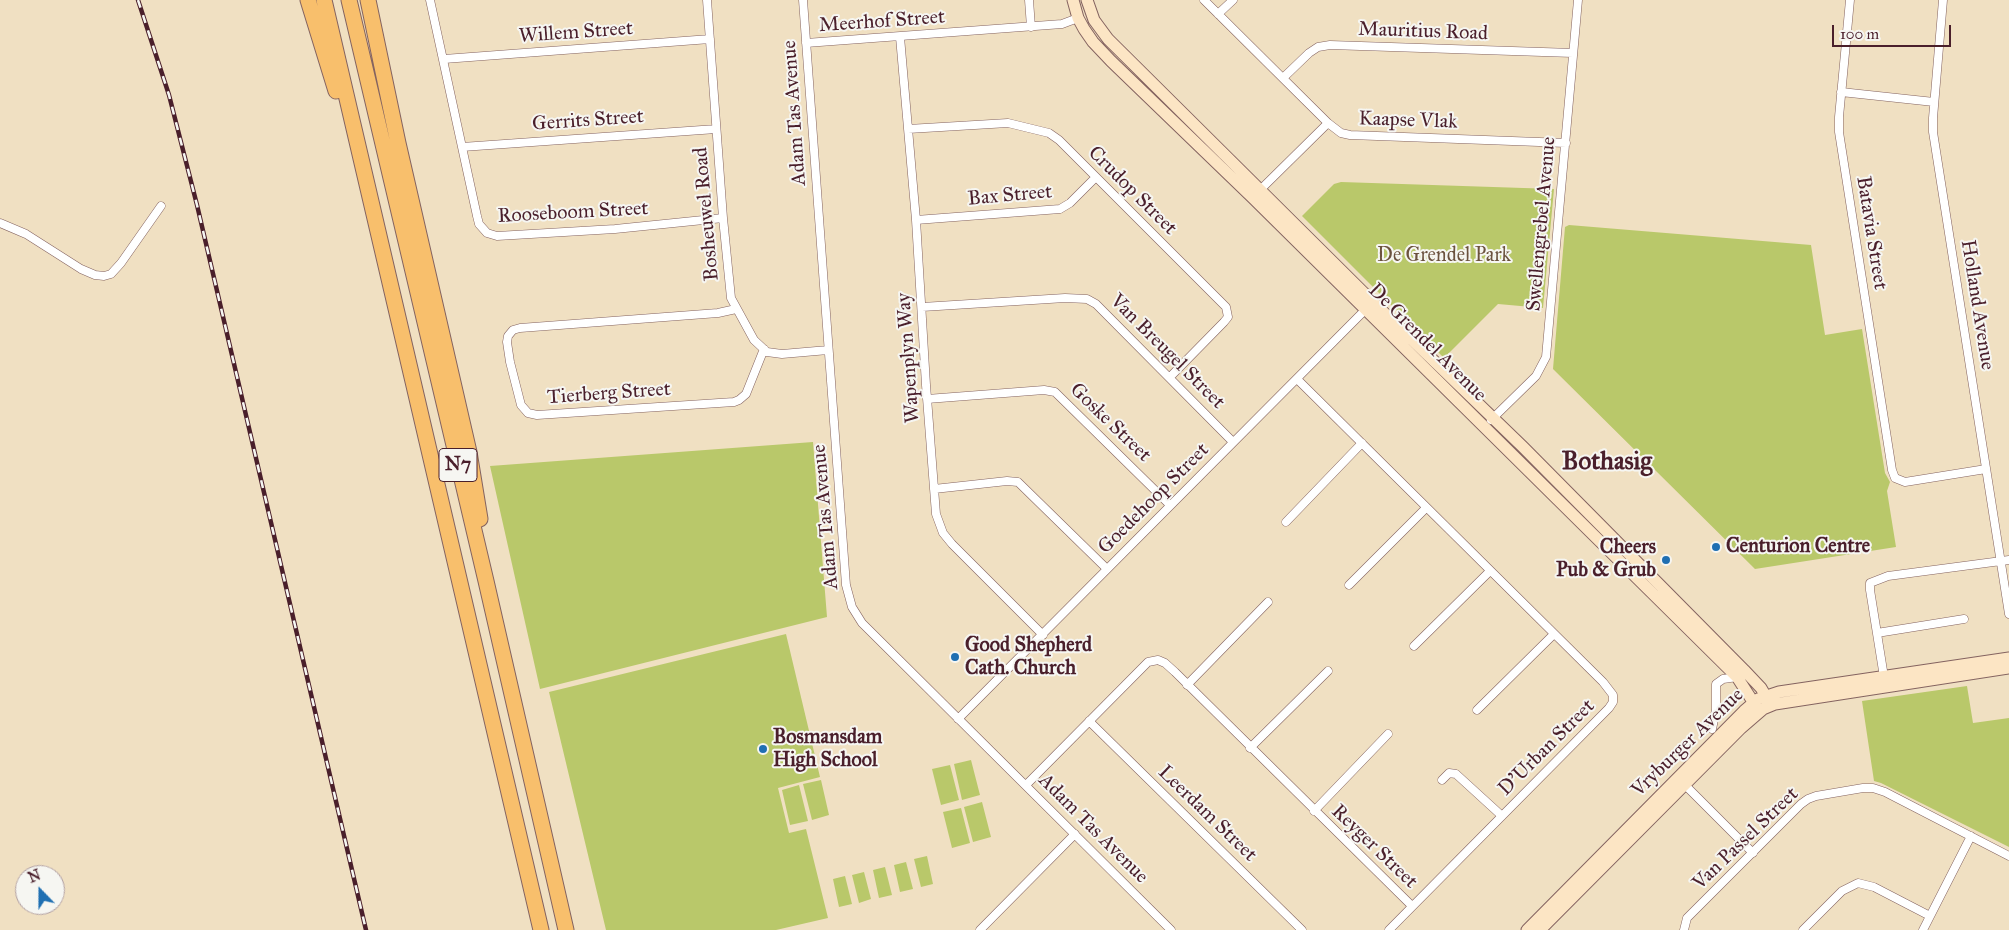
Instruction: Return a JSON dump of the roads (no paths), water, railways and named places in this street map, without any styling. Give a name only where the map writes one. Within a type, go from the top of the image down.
[{"type":"highway","points":[[308,0],[370,199]]},
{"type":"highway","name":"N7","points":[[324,0],[541,930]]},
{"type":"highway","name":"N7","points":[[349,0],[566,930]]},
{"type":"highway","points":[[368,0],[398,143],[469,452],[486,553],[486,581]]},
{"type":"street","name":"Rooseboom Street","points":[[430,0],[479,224],[486,233],[492,235],[616,229],[723,218]]},
{"type":"street","name":"Bosheuwel Road","points":[[707,0],[729,288],[736,309],[754,340],[764,349]]},
{"type":"street","name":"Adam Tas Avenue","points":[[803,0],[828,350],[849,600],[854,613],[958,719],[1172,930]]},
{"type":"street","points":[[1029,0],[1031,26]]},
{"type":"street","name":"De Grendel Avenue","points":[[1073,0],[1078,18],[1093,42],[1111,61],[1257,194]]},
{"type":"street","points":[[1078,18],[1084,11],[1087,0]]},
{"type":"street","name":"De Grendel Avenue","points":[[1087,0],[1090,11],[1100,30],[1484,427],[1737,677],[1756,707]]},
{"type":"street","name":"Kaapse Vlak","points":[[1204,0],[1340,133],[1350,135],[1566,143]]},
{"type":"street","points":[[1218,14],[1233,0]]},
{"type":"street","name":"Swellengrebel Avenue","points":[[1484,427],[1536,376],[1546,357],[1578,0]]},
{"type":"street","name":"Batavia Street","points":[[1850,0],[1839,132],[1892,470],[1895,478],[1905,482],[1986,468]]},
{"type":"street","name":"Holland Avenue","points":[[1944,0],[1933,132],[1986,468],[2005,561],[2009,614]]},
{"type":"street","name":"Meerhof Street","points":[[806,43],[1062,24],[1078,18]]},
{"type":"street","points":[[1078,18],[1089,20],[1100,30]]},
{"type":"street","name":"Wapenplyn Way","points":[[900,37],[916,220],[936,514],[943,533],[1043,635]]},
{"type":"street","name":"Willem Street","points":[[444,59],[710,39]]},
{"type":"street","name":"Mauritius Road","points":[[1283,78],[1308,53],[1318,47],[1330,45],[1573,53]]},
{"type":"street","points":[[1841,92],[1934,102]]},
{"type":"street","name":"Crudop Street","points":[[908,129],[1000,123],[1016,124],[1049,133],[1059,140],[1226,307],[1227,319],[1170,377]]},
{"type":"street","points":[[1257,194],[1328,123]]},
{"type":"street","name":"Gerrits Street","points":[[462,147],[716,129]]},
{"type":"street","name":"Bax Street","points":[[916,220],[1060,209],[1070,203],[1095,178]]},
{"type":"street","points":[[0,223],[26,234],[81,269],[95,275],[104,276],[111,274],[121,263],[161,206]]},
{"type":"street","name":"Van Breugel Street","points":[[922,307],[1065,298],[1087,299],[1096,304],[1233,442]]},
{"type":"street","name":"De Grendel Avenue","points":[[1369,306],[1493,418],[1744,670],[1768,701]]},
{"type":"street","name":"Goedehoop Street","points":[[958,719],[1369,306]]},
{"type":"street","name":"Tierberg Street","points":[[736,309],[718,313],[513,330],[508,336],[510,362],[521,405],[528,414],[537,415],[734,402],[746,394],[764,349]]},
{"type":"street","points":[[764,349],[777,354],[828,350]]},
{"type":"street","name":"D'Urban Street","points":[[1297,379],[1613,695],[1613,702],[1609,708],[1389,930]]},
{"type":"street","name":"Goske Street","points":[[927,399],[1044,390],[1055,392],[1170,505]]},
{"type":"street","points":[[1286,522],[1362,444]]},
{"type":"street","points":[[934,489],[1007,480],[1018,482],[1107,569]]},
{"type":"street","points":[[1349,585],[1426,508]]},
{"type":"street","points":[[1884,677],[1870,583],[1888,576],[2005,561]]},
{"type":"street","points":[[1414,646],[1490,571]]},
{"type":"street","points":[[1188,685],[1268,602]]},
{"type":"street","points":[[1877,634],[1964,620]]},
{"type":"street","points":[[1477,710],[1553,635]]},
{"type":"street","name":"Vryburger Avenue","points":[[1527,930],[1542,927],[1756,707],[1768,701],[1884,677],[2009,658]]},
{"type":"street","name":"Reyger Street","points":[[1026,785],[1148,662],[1153,660],[1165,663],[1412,906]]},
{"type":"street","name":"Vryburger Avenue","points":[[1768,701],[2009,668]]},
{"type":"street","points":[[1250,748],[1328,671]]},
{"type":"street","name":"Vryburger Avenue","points":[[1712,729],[1716,710],[1716,684],[1723,679],[1737,677]]},
{"type":"street","name":"Leerdam Street","points":[[1090,721],[1302,930]]},
{"type":"street","name":"Reyger Street","points":[[1314,811],[1388,734]]},
{"type":"street","name":"D'Urban Street","points":[[1442,780],[1449,773],[1456,774],[1502,816]]},
{"type":"street","points":[[1681,782],[1753,853]]},
{"type":"street","name":"Van Passel Street","points":[[1684,930],[1687,918],[1808,799],[1863,788],[1873,788],[1885,792],[2009,856]]},
{"type":"street","points":[[980,930],[1075,834]]},
{"type":"street","points":[[1923,930],[1971,836]]},
{"type":"street","points":[[1803,930],[1842,891],[1858,883],[1874,887],[1930,916]]},
{"type":"railway","points":[[138,0],[169,95],[197,205],[366,930]]},
{"type":"place","name":"Centurion Centre","points":[[1716,547]]},
{"type":"place","name":"Cheers Pub & Grub","points":[[1666,560]]},
{"type":"place","name":"Good Shepherd Cath. Church","points":[[955,657]]},
{"type":"place","name":"Bosmansdam High School","points":[[763,749]]},
{"type":"district","name":"Bothasig","points":[[1607,463]]},
{"type":"park label","name":"De Grendel Park","points":[[1444,256]]}]
